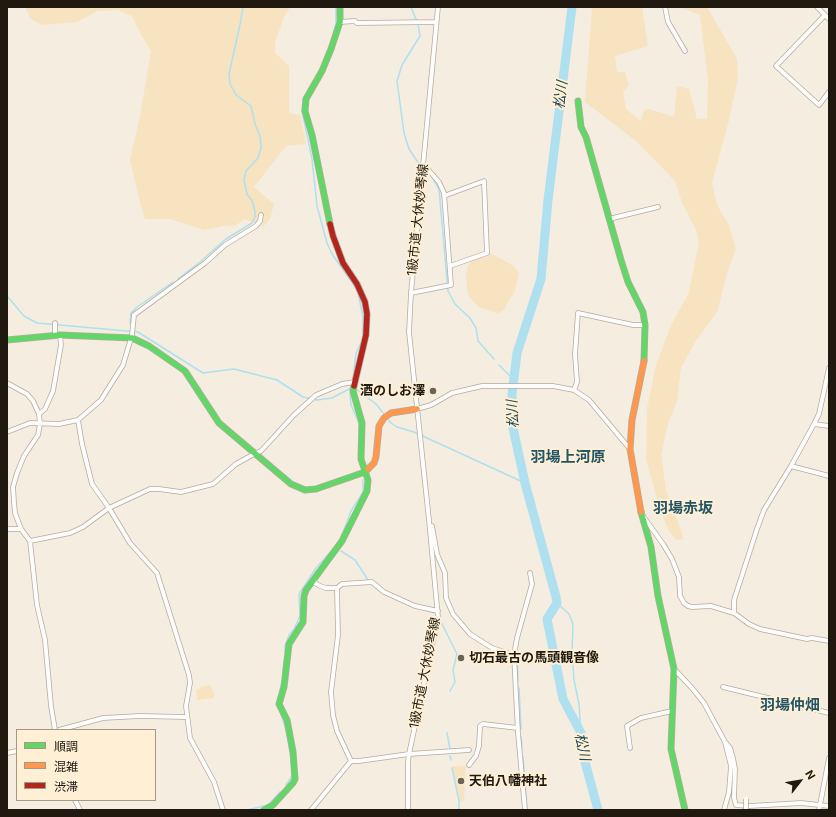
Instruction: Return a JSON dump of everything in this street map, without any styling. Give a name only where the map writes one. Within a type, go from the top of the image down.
[{"type":"street","points":[[264,810],[273,805],[295,778],[293,752],[287,720],[279,704],[284,687],[289,644],[303,622],[304,596],[313,579],[342,541],[367,491],[368,480],[361,459],[362,422],[353,386],[366,335],[367,314],[358,284],[343,263],[333,236],[312,135],[305,110],[306,99],[325,65],[340,22],[340,7]]},
{"type":"street","name":"1級市道 大休妙琴線","points":[[408,810],[409,754],[438,611],[409,332],[411,293],[438,7]]},
{"type":"street","points":[[665,7],[668,22],[685,51]]},
{"type":"street","points":[[817,7],[829,19]]},
{"type":"street","points":[[825,15],[776,66],[819,105],[829,92]]},
{"type":"street","points":[[340,22],[436,22]]},
{"type":"street","points":[[578,101],[581,127],[586,137],[628,282],[643,312],[645,325],[644,358],[632,420],[630,449],[642,514],[651,547],[658,596],[674,669],[671,749],[672,761],[685,810]]},
{"type":"street","points":[[411,293],[451,285],[444,196],[438,182],[424,165]]},
{"type":"street","points":[[444,196],[484,181],[487,253],[450,266]]},
{"type":"street","points":[[609,219],[658,207]]},
{"type":"street","points":[[7,432],[30,423],[58,424],[78,420],[101,400],[123,365],[132,337],[134,315],[205,263],[224,245],[256,226],[260,221],[261,215]]},
{"type":"street","points":[[574,390],[577,382],[575,354],[578,314],[633,325],[645,325]]},
{"type":"street","points":[[39,414],[45,409],[53,391],[61,345],[56,333],[55,323]]},
{"type":"street","points":[[7,340],[56,333],[132,337],[149,346],[185,371],[214,417],[254,454],[290,484],[305,490],[327,486],[365,472],[374,463],[379,426],[385,416],[391,413],[431,405],[452,393],[482,386],[553,386],[574,390],[589,400],[630,449]]},
{"type":"street","points":[[734,613],[734,600],[764,510],[791,466],[819,414],[829,368]]},
{"type":"street","points":[[7,383],[27,394],[33,401],[39,414],[40,424],[38,436],[24,456],[13,487],[15,513],[21,529],[30,542],[37,605],[45,640],[51,706],[56,729]]},
{"type":"street","points":[[30,542],[70,533],[82,527],[109,508],[150,489],[182,492],[213,484],[236,464],[261,451],[294,415],[316,394],[342,384],[353,386]]},
{"type":"street","points":[[78,420],[82,444],[92,484],[109,508],[130,543],[157,573],[189,675],[190,683],[186,706],[186,717],[190,738],[214,782],[223,810]]},
{"type":"street","points":[[814,424],[829,426]]},
{"type":"street","points":[[791,466],[829,476]]},
{"type":"street","points":[[642,514],[672,559],[679,577],[680,596],[684,603],[692,607],[711,606],[734,613],[749,624],[760,629],[807,639],[812,638],[829,641]]},
{"type":"street","points":[[429,520],[432,526],[437,554],[445,573],[446,598],[453,614],[470,634],[492,648],[506,654],[514,655]]},
{"type":"street","points":[[7,529],[21,529]]},
{"type":"street","points":[[525,810],[514,655],[517,638],[532,584],[530,573]]},
{"type":"street","points":[[313,579],[315,583],[326,588],[337,588],[342,584],[372,582],[384,592],[415,606],[438,611]]},
{"type":"street","points":[[337,588],[338,635],[332,692],[333,715],[336,731],[350,761]]},
{"type":"street","points":[[674,669],[704,703],[725,742],[730,748],[735,769],[734,798],[736,805],[749,806],[801,803],[820,807],[829,806]]},
{"type":"street","points":[[723,687],[829,713]]},
{"type":"street","points":[[630,748],[626,726],[641,718],[672,711]]},
{"type":"street","points":[[63,729],[103,718],[140,716],[186,717]]},
{"type":"street","points":[[469,764],[476,756],[478,751],[480,726],[483,724],[518,728]]},
{"type":"street","points":[[724,810],[729,792],[730,774],[729,758],[725,742]]},
{"type":"street","points":[[350,761],[409,754],[469,750]]},
{"type":"street","points":[[820,807],[829,758]]},
{"type":"street","points":[[311,810],[350,761]]},
{"type":"street","points":[[746,799],[746,810]]},
{"type":"street","points":[[76,801],[80,810]]},
{"type":"shaded area","points":[[25,7],[290,7],[284,17],[275,42],[275,53],[289,66],[289,113],[300,115],[306,144],[286,146],[254,187],[274,204],[270,219],[263,227],[245,219],[235,226],[223,226],[204,230],[170,219],[145,219],[130,160],[140,116],[151,51],[132,16],[117,10],[98,11],[77,22],[42,25],[31,19]]},
{"type":"shaded area","points":[[592,7],[642,7],[648,46],[615,56],[617,72],[625,72],[629,86],[623,92],[626,109],[641,121],[644,110],[649,109],[674,117],[677,86],[689,89],[697,119],[707,118],[708,80],[700,15],[679,7],[707,7],[737,59],[738,78],[729,120],[712,183],[717,205],[729,225],[736,249],[728,270],[717,312],[695,342],[681,368],[677,401],[668,424],[661,455],[666,491],[684,539],[676,540],[669,531],[661,513],[646,459],[647,409],[656,365],[671,326],[689,292],[699,242],[696,230],[682,203],[675,181],[636,141],[585,102]]},
{"type":"shaded area","points":[[492,254],[514,266],[519,274],[514,293],[505,309],[498,313],[481,308],[474,303],[468,295],[466,277],[467,268],[471,261]]},
{"type":"shaded area","points":[[210,685],[214,693],[214,698],[197,700],[196,690]]},
{"type":"shaded area","points":[[452,766],[466,766],[464,800],[460,802]]},
{"type":"waterway","points":[[178,279],[226,239],[252,223],[255,217],[255,211],[252,201],[247,194],[244,180],[246,171],[258,158],[261,148],[260,136],[255,124],[251,106],[236,95],[230,84],[229,74],[243,7]]},
{"type":"waterway","points":[[333,35],[336,23],[336,7]]},
{"type":"waterway","points":[[411,7],[418,24],[420,36],[402,65],[397,81],[404,133],[409,149],[421,167]]},
{"type":"waterway","name":"松川","points":[[572,7],[548,200],[541,279],[517,353],[512,394],[513,428],[525,483],[556,597],[557,603],[547,619],[563,699],[581,733],[581,747],[598,810]]},
{"type":"waterway","points":[[316,77],[303,99],[302,111],[312,159],[317,206],[327,243],[332,254],[356,288]]},
{"type":"waterway","points":[[432,177],[439,189],[448,291],[455,304],[470,318],[476,328],[478,341],[494,359]]},
{"type":"waterway","points":[[130,323],[131,313],[137,307],[173,282]]},
{"type":"waterway","points":[[353,379],[356,353],[362,341],[363,334],[363,317],[358,293]]},
{"type":"waterway","points":[[7,296],[24,316],[37,323],[138,332],[203,373],[234,369],[277,380],[303,397],[317,400],[332,398],[351,388]]},
{"type":"waterway","points":[[499,365],[514,380]]},
{"type":"waterway","points":[[356,389],[376,404],[391,423],[397,427],[414,432],[525,483]]},
{"type":"waterway","points":[[351,391],[351,405],[359,423],[359,435]]},
{"type":"waterway","points":[[341,537],[351,511],[363,492],[363,480]]},
{"type":"waterway","points":[[285,652],[285,646],[289,635],[294,629],[300,616],[299,594],[316,568],[334,548]]},
{"type":"waterway","points":[[341,551],[355,560],[368,580]]},
{"type":"waterway","points":[[371,584],[381,592]]},
{"type":"waterway","points":[[557,603],[569,614],[573,624],[572,651],[574,680],[579,704],[581,733]]},
{"type":"waterway","points":[[421,609],[436,613]]},
{"type":"waterway","points":[[441,622],[457,654],[453,670],[455,682],[450,691]]},
{"type":"waterway","points":[[517,656],[518,681]]},
{"type":"waterway","points":[[283,672],[284,660]]},
{"type":"waterway","points":[[278,698],[282,682]]},
{"type":"waterway","points":[[519,688],[521,729]]},
{"type":"waterway","points":[[279,709],[288,740]]},
{"type":"waterway","points":[[447,733],[450,749]]},
{"type":"waterway","points":[[521,737],[522,749]]},
{"type":"waterway","points":[[289,747],[291,757]]},
{"type":"waterway","points":[[450,756],[451,760]]},
{"type":"waterway","points":[[523,757],[527,810]]},
{"type":"waterway","points":[[286,785],[292,776],[292,765]]},
{"type":"waterway","points":[[452,768],[459,801],[459,810]]},
{"type":"waterway","points":[[247,810],[268,805],[280,792]]},
{"type":"traffic: fast","points":[[330,224],[312,135],[305,111],[306,99],[322,71],[331,49],[340,22],[340,7]]},
{"type":"traffic: fast","points":[[578,101],[581,127],[586,137],[621,260],[628,282],[643,312],[645,325],[644,361]]},
{"type":"traffic: fast","points":[[7,340],[60,335],[132,338],[149,346],[185,371],[219,423],[291,484],[305,490],[316,489],[365,472],[368,469]]},
{"type":"traffic: fast","points":[[264,810],[273,805],[295,779],[293,752],[287,720],[279,704],[284,687],[289,644],[303,622],[304,596],[306,590],[342,541],[367,491],[368,480],[361,459],[362,423],[353,391],[354,386]]},
{"type":"traffic: fast","points":[[641,512],[651,547],[658,596],[674,669],[671,749],[685,810]]},
{"type":"traffic: slow","points":[[641,512],[630,449],[632,420],[644,361]]},
{"type":"traffic: slow","points":[[368,469],[374,463],[376,457],[379,426],[384,418],[391,413],[417,409]]},
{"type":"traffic: jam","points":[[330,224],[343,263],[357,284],[365,302],[367,314],[366,335],[354,386]]},
{"type":"place","name":"酒のしお澤","points":[[433,391]]},
{"type":"place","name":"切石最古の馬頭観音像","points":[[461,658]]},
{"type":"place","name":"天伯八幡神社","points":[[461,781]]},
{"type":"district","name":"羽場上河原","points":[[568,457]]},
{"type":"district","name":"羽場赤坂","points":[[683,508]]},
{"type":"district","name":"羽場仲畑","points":[[790,705]]}]
